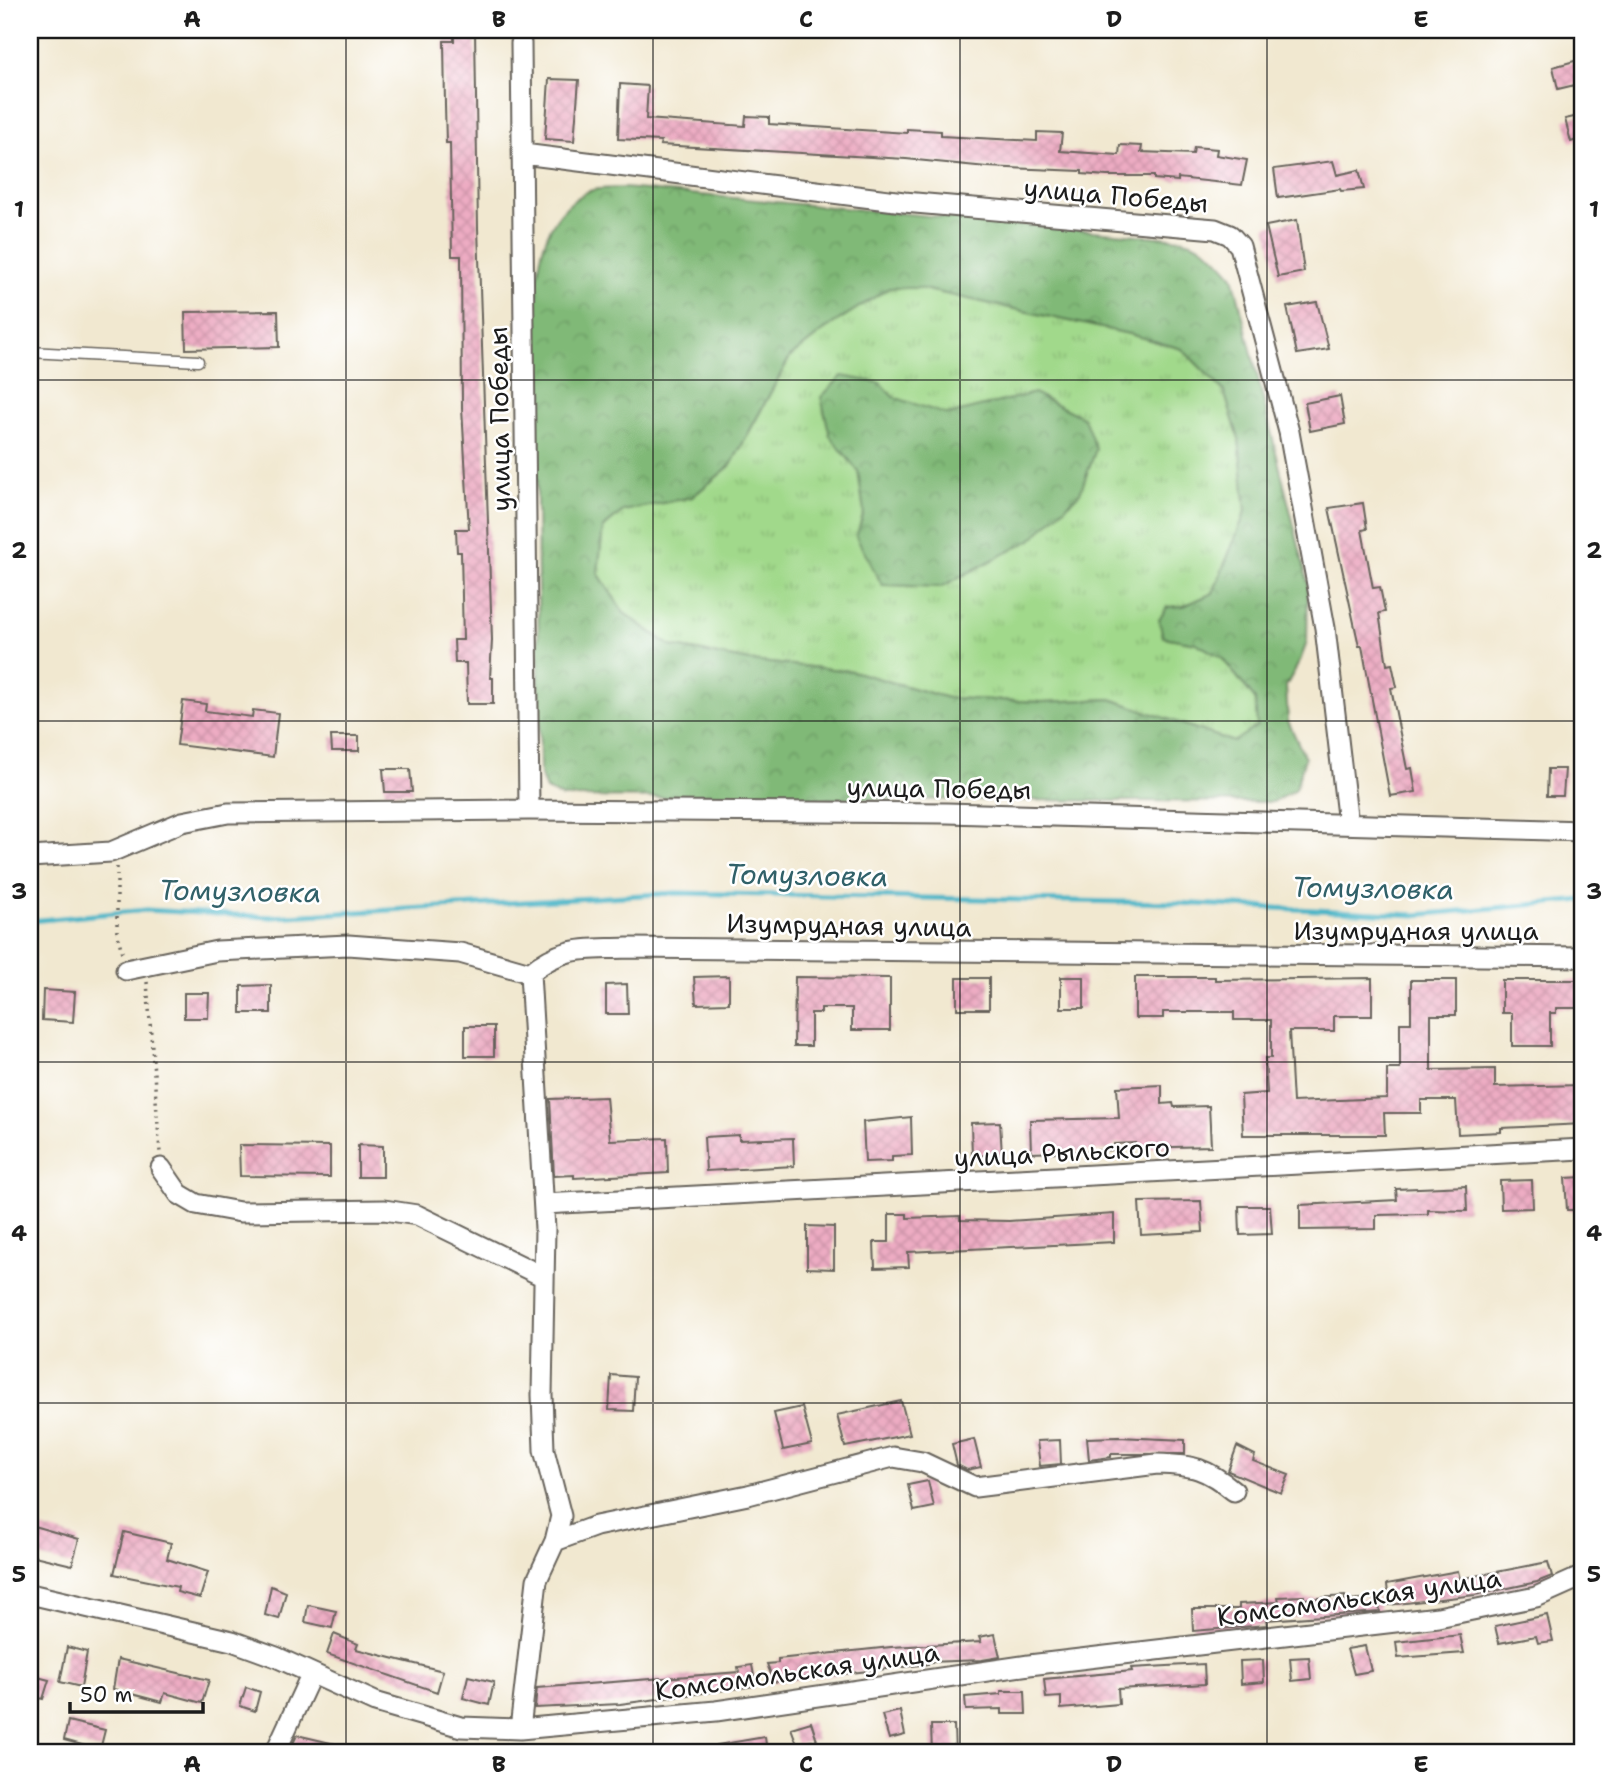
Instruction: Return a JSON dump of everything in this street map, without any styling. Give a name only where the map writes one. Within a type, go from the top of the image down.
[{"type":"street","name":"улица Победы","points":[[521,43],[529,810]]},
{"type":"street","name":"улица Победы","points":[[523,154],[904,202],[1215,229],[1230,235],[1240,246],[1289,432],[1325,628],[1348,824]]},
{"type":"street","name":"улица Победы","points":[[30,857],[111,852],[182,822],[228,813],[529,810],[947,813],[1583,831]]},
{"type":"street","points":[[136,968],[217,951],[348,944],[460,953],[530,973],[544,1204],[544,1450],[561,1516],[555,1541],[537,1580],[520,1729]]},
{"type":"street","name":"Изумрудная улица","points":[[530,973],[549,957],[573,950],[627,948],[1583,957]]},
{"type":"street","name":"улица Рыльского","points":[[544,1204],[1583,1149]]},
{"type":"street","points":[[161,1168],[179,1194],[196,1204],[240,1212],[384,1210],[418,1215],[544,1277]]},
{"type":"street","points":[[555,1541],[596,1526],[748,1495],[893,1457],[922,1462],[975,1487],[1157,1464],[1187,1465],[1210,1472],[1234,1491]]},
{"type":"street","name":"Комсомольская улица","points":[[30,1594],[232,1642],[276,1657],[375,1702],[461,1727],[520,1729],[716,1711],[1029,1665],[1438,1617],[1536,1597],[1583,1576]]},
{"type":"street","points":[[275,1753],[311,1675]]},
{"type":"lane","points":[[30,352],[198,361]]},
{"type":"path","points":[[117,868],[117,931]]},
{"type":"path","points":[[136,968],[161,1168]]},
{"type":"green space","points":[[624,188],[1181,239],[1205,248],[1216,257],[1233,276],[1308,583],[1307,642],[1286,686],[1288,721],[1305,758],[1295,790],[1273,802],[562,797],[546,790],[540,773],[535,313],[540,261],[550,230],[558,216],[570,204],[589,191]],"holes":[[[889,288],[918,288],[1129,334],[1182,349],[1224,391],[1239,439],[1246,511],[1213,593],[1184,606],[1167,607],[1159,620],[1163,637],[1196,643],[1222,658],[1255,699],[1257,726],[1233,742],[1111,699],[1042,702],[948,698],[852,671],[750,661],[671,646],[624,613],[598,573],[603,528],[623,511],[692,497],[731,465],[790,357],[831,325]]]},
{"type":"green space","points":[[889,288],[918,288],[1129,334],[1182,349],[1224,391],[1239,439],[1246,511],[1213,593],[1184,606],[1167,607],[1163,637],[1196,643],[1222,658],[1255,699],[1258,726],[1234,742],[1111,699],[1042,702],[948,698],[852,671],[749,661],[671,646],[624,613],[598,573],[603,528],[623,511],[692,497],[731,465],[790,357],[831,325]]},
{"type":"green space","points":[[842,376],[880,383],[893,397],[948,415],[1034,393],[1084,418],[1096,449],[1080,493],[1031,540],[941,587],[882,585],[856,537],[864,512],[858,471],[830,436],[821,397]]},
{"type":"building","points":[[454,30],[475,30],[478,228],[492,640],[490,678],[493,678],[493,704],[467,704],[466,663],[455,663],[454,640],[463,640],[461,552],[457,552],[456,529],[469,529],[462,408],[461,256],[452,256],[450,143],[446,143],[444,41],[454,41]]},
{"type":"building","points":[[1578,60],[1583,83],[1558,89],[1553,67]]},
{"type":"building","points":[[549,79],[579,80],[574,141],[545,139]]},
{"type":"building","points":[[620,84],[648,86],[646,119],[745,126],[746,116],[769,117],[769,124],[907,133],[907,129],[941,131],[941,136],[1037,141],[1037,132],[1062,133],[1060,151],[1119,155],[1120,145],[1142,146],[1141,152],[1193,154],[1194,147],[1217,149],[1216,155],[1247,160],[1242,185],[1178,178],[1178,181],[1154,179],[1154,176],[1082,174],[1082,171],[660,145],[661,141],[618,139]]},
{"type":"building","points":[[1583,115],[1583,138],[1571,142],[1565,119]]},
{"type":"building","points":[[1333,161],[1337,175],[1359,170],[1364,189],[1340,189],[1278,198],[1274,169]]},
{"type":"building","points":[[1297,220],[1304,272],[1278,277],[1266,226]]},
{"type":"building","points":[[1317,302],[1329,349],[1297,354],[1287,307]]},
{"type":"building","points":[[278,311],[279,347],[186,349],[185,312]]},
{"type":"building","points":[[1340,396],[1345,424],[1310,431],[1305,403]]},
{"type":"building","points":[[1363,503],[1367,529],[1362,530],[1373,588],[1380,587],[1385,612],[1379,613],[1387,665],[1392,664],[1397,687],[1391,688],[1407,769],[1412,768],[1416,792],[1390,796],[1362,646],[1359,646],[1329,508]]},
{"type":"building","points":[[183,701],[206,704],[205,711],[252,717],[253,710],[278,713],[273,757],[177,745]]},
{"type":"building","points":[[331,736],[359,736],[359,751],[332,751]]},
{"type":"building","points":[[383,769],[410,769],[412,792],[385,792]]},
{"type":"building","points":[[1548,769],[1565,769],[1563,796],[1547,796]]},
{"type":"building","points":[[729,976],[729,1003],[696,1004],[694,977]]},
{"type":"building","points":[[795,977],[890,978],[890,1030],[852,1030],[852,1008],[821,1008],[821,1013],[811,1013],[811,1046],[794,1046]]},
{"type":"building","points":[[1061,977],[1084,977],[1084,1008],[1061,1008]]},
{"type":"building","points":[[1135,977],[1215,977],[1215,980],[1372,978],[1372,1016],[1334,1016],[1334,1031],[1289,1031],[1293,1102],[1387,1098],[1387,1069],[1400,1069],[1400,1023],[1411,1023],[1411,980],[1456,980],[1456,1015],[1431,1015],[1431,1070],[1495,1069],[1495,1087],[1583,1085],[1583,1124],[1501,1128],[1501,1132],[1458,1134],[1456,1100],[1421,1100],[1421,1113],[1384,1113],[1385,1135],[1243,1135],[1241,1095],[1267,1093],[1265,1058],[1271,1058],[1271,1020],[1234,1020],[1234,1012],[1163,1012],[1163,1018],[1135,1018]]},
{"type":"building","points":[[957,978],[989,978],[989,1009],[957,1009]]},
{"type":"building","points":[[1502,980],[1578,980],[1578,1008],[1556,1008],[1556,1013],[1550,1013],[1550,1046],[1512,1046],[1512,1013],[1502,1013]]},
{"type":"building","points":[[627,984],[628,1014],[606,1014],[606,985]]},
{"type":"building","points":[[271,985],[271,1013],[241,1013],[241,986]]},
{"type":"building","points":[[43,990],[75,992],[73,1022],[42,1020]]},
{"type":"building","points":[[184,993],[209,993],[208,1018],[184,1018]]},
{"type":"building","points":[[465,1026],[494,1026],[494,1056],[465,1056]]},
{"type":"building","points":[[1162,1085],[1162,1104],[1173,1103],[1174,1107],[1209,1106],[1211,1146],[1135,1148],[1135,1143],[1114,1144],[1114,1150],[1031,1153],[1030,1120],[1119,1118],[1117,1087]]},
{"type":"building","points":[[606,1097],[610,1140],[667,1138],[668,1173],[574,1178],[574,1175],[554,1176],[550,1099]]},
{"type":"building","points":[[911,1117],[912,1155],[892,1156],[892,1161],[865,1162],[863,1122]]},
{"type":"building","points":[[1000,1122],[1002,1155],[972,1156],[971,1123]]},
{"type":"building","points":[[739,1135],[739,1140],[793,1138],[794,1166],[706,1171],[704,1137]]},
{"type":"building","points":[[239,1145],[330,1146],[330,1177],[240,1176]]},
{"type":"building","points":[[358,1145],[383,1146],[383,1177],[358,1177]]},
{"type":"building","points":[[1583,1177],[1583,1210],[1567,1210],[1565,1178]]},
{"type":"building","points":[[1532,1180],[1533,1208],[1501,1209],[1500,1181]]},
{"type":"building","points":[[1466,1186],[1467,1211],[1428,1210],[1428,1214],[1376,1215],[1376,1229],[1300,1230],[1300,1205],[1397,1200],[1396,1189]]},
{"type":"building","points":[[1201,1201],[1203,1232],[1141,1235],[1139,1202]]},
{"type":"building","points":[[1239,1206],[1270,1206],[1272,1234],[1240,1235]]},
{"type":"building","points":[[889,1214],[907,1214],[907,1218],[960,1216],[960,1220],[1009,1221],[1114,1214],[1114,1242],[908,1252],[909,1267],[875,1268],[874,1242],[889,1242]]},
{"type":"building","points":[[807,1226],[834,1227],[834,1269],[807,1268]]},
{"type":"building","points":[[611,1375],[635,1377],[633,1411],[609,1410]]},
{"type":"building","points":[[901,1401],[910,1434],[845,1447],[837,1415]]},
{"type":"building","points":[[802,1407],[812,1444],[783,1450],[774,1413]]},
{"type":"building","points":[[1087,1438],[1185,1440],[1185,1454],[1111,1454],[1111,1457],[1089,1460]]},
{"type":"building","points":[[974,1439],[981,1467],[967,1470],[957,1465],[952,1444]]},
{"type":"building","points":[[1060,1440],[1061,1464],[1040,1466],[1037,1441]]},
{"type":"building","points":[[1237,1446],[1255,1455],[1253,1461],[1289,1475],[1281,1493],[1228,1471]]},
{"type":"building","points":[[928,1481],[934,1507],[914,1511],[908,1485]]},
{"type":"building","points":[[30,1525],[79,1539],[72,1565],[30,1555]]},
{"type":"building","points":[[124,1532],[171,1543],[167,1559],[208,1572],[200,1598],[177,1592],[178,1587],[114,1574]]},
{"type":"building","points":[[1548,1562],[1552,1576],[1537,1582],[1475,1595],[1389,1605],[1387,1584],[1458,1571],[1460,1579]]},
{"type":"building","points":[[271,1586],[286,1592],[279,1619],[265,1615]]},
{"type":"building","points":[[1304,1596],[1304,1599],[1345,1596],[1345,1600],[1378,1598],[1380,1612],[1266,1620],[1267,1625],[1193,1631],[1192,1609],[1239,1609],[1239,1604],[1279,1602],[1278,1597]]},
{"type":"building","points":[[308,1605],[336,1611],[332,1628],[305,1622]]},
{"type":"building","points":[[1547,1615],[1553,1641],[1538,1643],[1536,1636],[1499,1643],[1495,1626]]},
{"type":"building","points":[[334,1634],[358,1644],[356,1649],[443,1671],[437,1692],[327,1654]]},
{"type":"building","points":[[995,1634],[1000,1657],[982,1660],[928,1662],[774,1682],[767,1664],[778,1663],[778,1659],[891,1647],[981,1642],[979,1637]]},
{"type":"building","points":[[1460,1635],[1464,1653],[1398,1658],[1396,1642]]},
{"type":"building","points":[[1365,1646],[1371,1671],[1354,1674],[1347,1649]]},
{"type":"building","points":[[67,1647],[87,1652],[81,1687],[60,1682]]},
{"type":"building","points":[[1309,1657],[1311,1679],[1292,1681],[1290,1658]]},
{"type":"building","points":[[118,1659],[209,1680],[202,1703],[165,1693],[162,1702],[113,1689]]},
{"type":"building","points":[[1263,1660],[1264,1682],[1241,1684],[1240,1661]]},
{"type":"building","points":[[1204,1664],[1205,1684],[1118,1689],[1119,1704],[1061,1709],[1061,1697],[1046,1698],[1044,1679],[1132,1671],[1131,1668]]},
{"type":"building","points":[[752,1665],[756,1686],[620,1704],[535,1708],[537,1688],[739,1672],[738,1667]]},
{"type":"building","points":[[30,1675],[49,1680],[43,1699],[30,1696]]},
{"type":"building","points":[[468,1676],[494,1682],[489,1705],[463,1698]]},
{"type":"building","points":[[246,1687],[260,1692],[255,1711],[240,1706]]},
{"type":"building","points":[[1001,1691],[1025,1691],[1026,1714],[1002,1714],[1002,1709],[966,1710],[965,1697],[1001,1694]]},
{"type":"building","points":[[900,1711],[905,1735],[889,1739],[882,1715]]},
{"type":"building","points":[[68,1721],[105,1730],[100,1750],[64,1740]]},
{"type":"building","points":[[811,1722],[817,1740],[797,1744],[791,1728]]},
{"type":"building","points":[[931,1725],[954,1725],[955,1753],[932,1753]]},
{"type":"building","points":[[297,1735],[352,1748],[351,1753],[314,1753],[291,1748]]},
{"type":"building","points":[[765,1737],[767,1753],[718,1753],[717,1745]]},
{"type":"waterway","name":"Томузловка","points":[[30,921],[146,910],[272,917],[676,893],[1175,903],[1415,915],[1583,900]]}]
